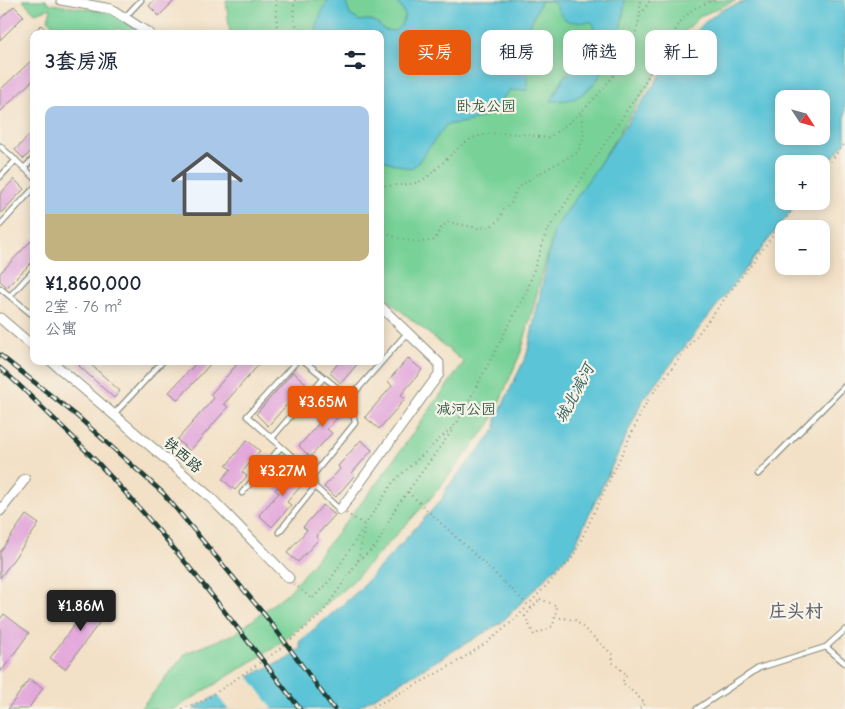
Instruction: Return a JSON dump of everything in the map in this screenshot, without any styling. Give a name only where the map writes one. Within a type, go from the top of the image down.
[{"type":"street","points":[[61,0],[111,9],[126,16],[145,30]]},
{"type":"street","points":[[340,510],[439,374],[439,363],[384,310]]},
{"type":"street","points":[[0,318],[30,344]]},
{"type":"street","name":"铁西路","points":[[56,365],[209,496],[289,578]]},
{"type":"street","points":[[0,512],[25,478]]},
{"type":"lane","points":[[126,16],[141,0]]},
{"type":"lane","points":[[0,146],[30,173]]},
{"type":"lane","points":[[0,177],[16,160]]},
{"type":"lane","points":[[24,168],[30,162]]},
{"type":"lane","points":[[0,225],[30,192]]},
{"type":"lane","points":[[10,296],[30,274]]},
{"type":"lane","points":[[0,288],[30,313]]},
{"type":"lane","points":[[384,359],[407,333]]},
{"type":"lane","points":[[114,414],[159,365]]},
{"type":"lane","points":[[293,365],[247,416],[313,475],[315,487],[340,510]]},
{"type":"lane","points":[[309,365],[350,398],[355,422],[313,475]]},
{"type":"lane","points":[[350,398],[379,365]]},
{"type":"lane","points":[[272,438],[324,377]]},
{"type":"lane","points":[[758,474],[845,386]]},
{"type":"lane","points":[[242,493],[281,447]]},
{"type":"lane","points":[[279,532],[315,487]]},
{"type":"lane","points":[[697,709],[759,668],[826,647],[845,630]]},
{"type":"lane","points":[[826,647],[845,663]]},
{"type":"path","points":[[276,0],[277,30]]},
{"type":"path","points":[[295,0],[292,11],[296,28],[298,30]]},
{"type":"path","points":[[640,0],[640,16]]},
{"type":"path","points":[[384,186],[416,183],[430,174],[450,153],[475,137],[502,132],[548,138],[566,126],[610,79],[629,48],[640,16],[650,0]]},
{"type":"path","points":[[182,709],[205,700],[277,651],[321,615],[358,561],[376,546],[408,492],[457,423],[527,290],[546,234],[637,95],[681,21],[693,9],[714,0]]},
{"type":"path","points":[[384,232],[404,239],[425,243],[435,240],[440,230],[448,222],[478,228],[489,227],[499,221],[503,211],[511,204],[516,190],[531,178],[578,152],[584,137],[581,112]]},
{"type":"path","points":[[830,162],[845,143]]},
{"type":"path","points":[[531,602],[574,557],[647,401],[792,210]]},
{"type":"path","points":[[289,578],[312,599],[331,579],[394,481],[457,423]]},
{"type":"path","points":[[408,492],[532,609]]},
{"type":"path","points":[[340,510],[365,526]]},
{"type":"path","points":[[358,561],[365,526]]},
{"type":"path","points":[[540,599],[558,606],[553,626],[534,635],[525,616],[532,609],[540,599]]},
{"type":"path","points":[[369,709],[458,662],[512,622],[525,609]]},
{"type":"path","points":[[555,618],[575,620],[613,656],[612,662],[627,675],[622,682],[645,703],[639,709]]},
{"type":"green space","points":[[22,0],[45,0],[51,4],[108,12],[145,30],[121,30],[119,28],[117,30],[59,30],[48,20],[51,8],[35,13]]},
{"type":"green space","name":"卧龙公园","points":[[226,0],[737,0],[700,16],[687,30],[645,30],[645,75],[656,75],[552,239],[521,352],[490,424],[430,499],[352,582],[280,644],[175,709],[140,709],[186,653],[236,633],[291,590],[374,487],[464,362],[391,303],[384,293],[384,30],[230,30]]},
{"type":"water","points":[[328,0],[348,0],[346,3],[350,15],[360,21],[374,21],[384,30],[316,30],[322,10]]},
{"type":"water","points":[[393,0],[625,0],[620,30],[593,30],[594,26],[592,22],[566,20],[552,2],[541,1],[529,30],[481,30],[481,75],[527,75],[527,90],[509,91],[486,116],[446,125],[417,164],[410,169],[384,160],[384,30],[395,31],[401,25],[405,16],[401,7]]},
{"type":"water","name":"城北减河","points":[[749,0],[845,0],[845,142],[830,161],[830,155],[775,155],[775,210],[792,210],[784,220],[775,220],[775,232],[643,400],[572,551],[502,622],[355,709],[193,709],[260,671],[287,659],[301,648],[299,642],[357,592],[442,499],[446,489],[496,429],[496,419],[527,354],[554,230],[660,75],[717,75],[717,30],[698,30],[721,10]]},
{"type":"water","points":[[565,75],[600,75],[596,82],[575,98],[551,101]]},
{"type":"pier","points":[[248,676],[273,709],[228,709],[216,694]]},
{"type":"building","points":[[154,0],[175,0],[159,16],[149,6]]},
{"type":"building","points":[[14,6],[24,16],[0,40],[0,19]]},
{"type":"building","points":[[41,25],[46,30],[36,30]]},
{"type":"building","points":[[30,62],[30,83],[0,112],[0,90]]},
{"type":"building","points":[[30,134],[30,152],[24,159],[15,150]]},
{"type":"building","points":[[14,179],[24,189],[0,214],[0,194]]},
{"type":"building","points":[[30,242],[30,264],[7,287],[0,281],[0,273]]},
{"type":"building","points":[[408,358],[422,370],[401,395],[405,399],[379,429],[365,417],[392,386],[388,381]]},
{"type":"building","points":[[91,365],[120,391],[114,398],[79,366]]},
{"type":"building","points":[[194,365],[209,365],[178,400],[169,392]]},
{"type":"building","points":[[236,365],[258,365],[224,404],[228,407],[190,451],[177,440],[214,398],[210,395]]},
{"type":"building","points":[[337,365],[357,365],[341,383],[330,373]]},
{"type":"building","points":[[293,372],[306,383],[268,426],[256,414]]},
{"type":"building","points":[[336,398],[347,407],[327,429],[332,433],[310,457],[299,446],[319,423],[316,420]]},
{"type":"building","points":[[247,440],[260,451],[242,472],[247,476],[235,490],[222,479],[231,469],[226,466]]},
{"type":"building","points":[[361,440],[372,450],[352,473],[354,476],[336,497],[324,487],[340,469],[338,466]]},
{"type":"building","points":[[294,468],[307,479],[287,502],[291,505],[272,527],[259,515],[279,493],[275,490]]},
{"type":"building","points":[[323,505],[335,515],[316,536],[318,540],[298,562],[287,553],[307,530],[303,527]]},
{"type":"building","points":[[26,515],[39,524],[0,578],[0,552]]},
{"type":"building","points":[[96,595],[111,607],[65,669],[50,658]]},
{"type":"building","points":[[4,614],[29,633],[0,673],[0,619]]},
{"type":"building","points":[[29,679],[43,688],[28,709],[8,709]]},
{"type":"railway","points":[[0,355],[77,416],[163,493],[268,619],[334,709]]},
{"type":"railway","points":[[0,368],[84,449],[150,520],[211,594],[300,709]]},
{"type":"district","name":"庄头村","points":[[796,611]]},
{"type":"park label","name":"减河公园","points":[[466,409]]}]
